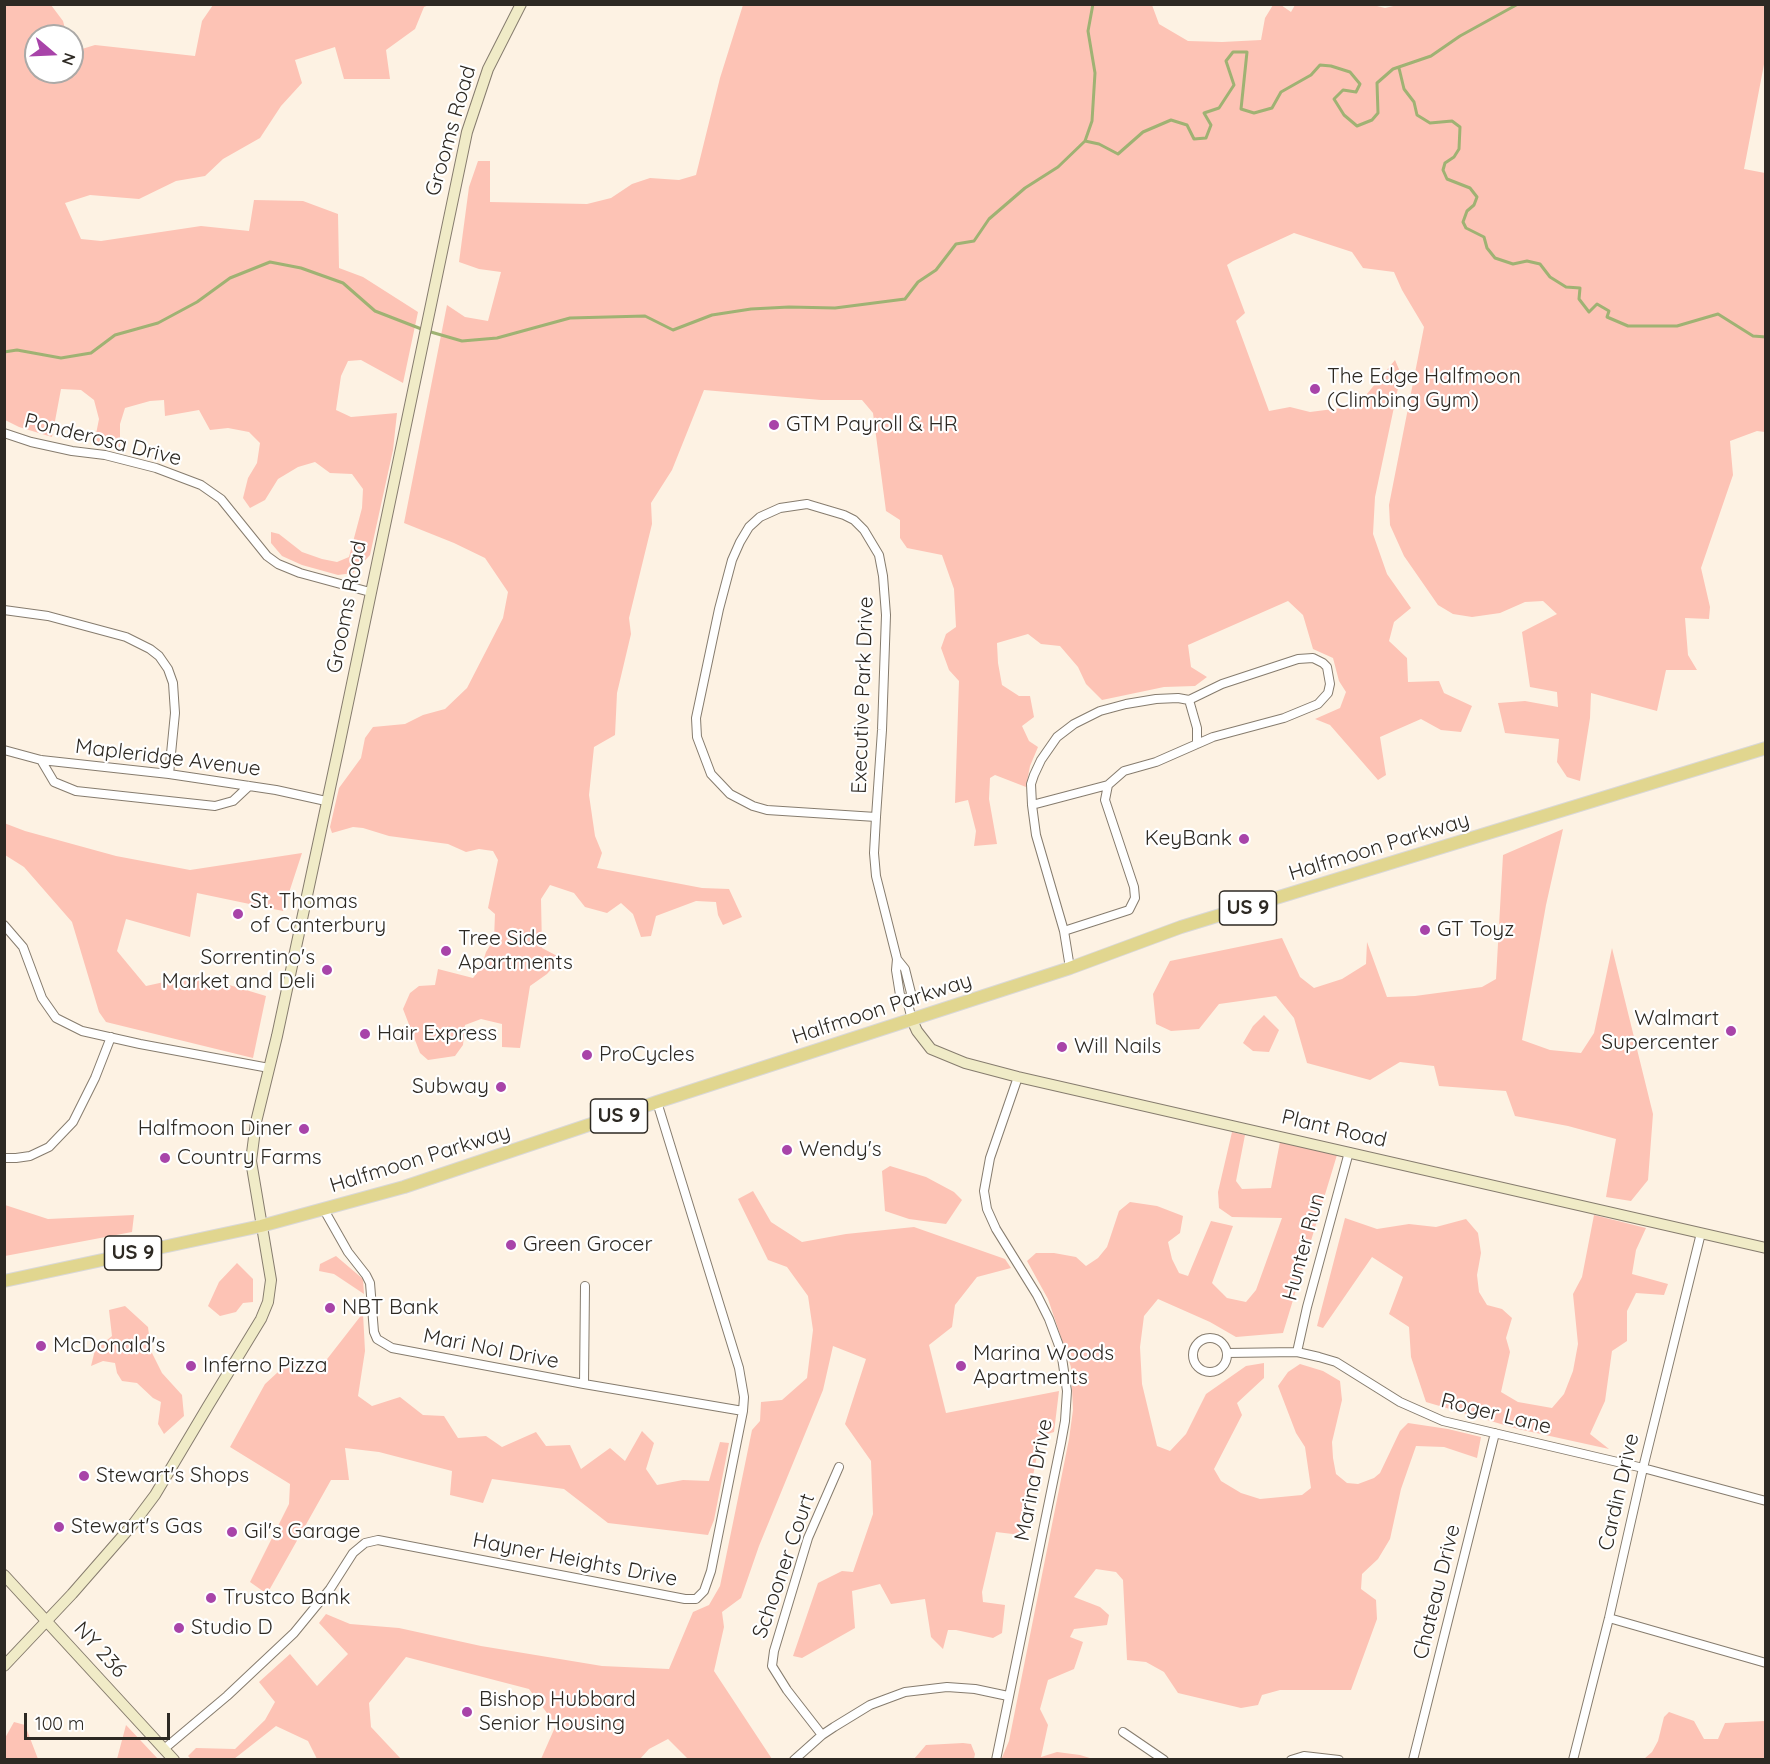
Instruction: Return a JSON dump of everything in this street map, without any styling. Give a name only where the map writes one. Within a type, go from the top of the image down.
[{"type":"main road","name":"Halfmoon Parkway","points":[[4,1281],[261,1226],[404,1187],[1070,968],[1181,927],[1766,748]]},
{"type":"street","name":"Grooms Road","points":[[4,1666],[72,1594],[134,1523],[155,1495],[261,1319],[268,1302],[271,1280],[251,1161],[256,1122],[467,132],[488,69],[521,4]]},
{"type":"street","name":"Ponderosa Drive","points":[[4,433],[31,442],[105,455],[156,468],[201,485],[221,500],[267,556],[278,564],[300,573],[370,592]]},
{"type":"street","name":"Executive Park Drive","points":[[876,818],[767,810],[753,806],[730,794],[719,784],[711,774],[697,737],[696,718],[732,560],[749,527],[760,517],[780,508],[807,504],[844,515],[854,520],[864,530],[879,555],[886,615],[882,730],[874,853],[876,876],[897,959],[896,970],[900,995],[908,1004],[912,1020]]},
{"type":"street","points":[[4,610],[48,616],[126,637],[159,656],[168,669],[173,683],[175,713],[169,774]]},
{"type":"street","points":[[1032,805],[1108,785],[1124,771],[1156,762],[1213,737],[1284,718],[1318,704],[1328,693],[1330,684],[1327,667],[1313,658],[1298,659],[1222,684],[1189,700],[1156,699],[1100,711],[1074,724],[1057,737],[1041,760],[1031,784],[1032,805],[1036,835],[1064,931],[1070,968]]},
{"type":"street","points":[[1189,700],[1197,728],[1197,744]]},
{"type":"street","name":"Mapleridge Avenue","points":[[4,750],[41,760],[169,774],[326,801]]},
{"type":"street","points":[[41,760],[54,782],[76,791],[215,806],[233,801],[249,786]]},
{"type":"street","points":[[1064,931],[1129,910],[1135,898],[1134,887],[1105,800],[1108,785]]},
{"type":"street","points":[[4,925],[23,947],[42,998],[56,1018],[82,1031],[269,1068]]},
{"type":"street","name":"Plant Road","points":[[912,1020],[925,1043],[941,1054],[1018,1077],[1766,1248]]},
{"type":"street","points":[[4,1158],[30,1156],[49,1147],[73,1122],[95,1078],[111,1037]]},
{"type":"street","name":"Marina Drive","points":[[996,1760],[1061,1443],[1067,1391],[1061,1351],[1049,1319],[1037,1295],[996,1229],[987,1209],[984,1191],[990,1158],[1018,1077]]},
{"type":"street","name":"Hayner Heights Drive","points":[[164,1749],[227,1696],[294,1633],[330,1588],[353,1553],[365,1543],[378,1540],[685,1599],[696,1599],[704,1591],[711,1570],[744,1397],[740,1368],[657,1102]]},
{"type":"street","name":"Hunter Run","points":[[1297,1352],[1306,1307],[1349,1152]]},
{"type":"street","name":"Mari Nol Drive","points":[[323,1208],[348,1252],[370,1283],[374,1332],[382,1342],[392,1348],[743,1411]]},
{"type":"street","name":"Cardin Drive","points":[[1573,1760],[1701,1233]]},
{"type":"street","points":[[584,1384],[585,1286]]},
{"type":"street","points":[[1205,1338],[1220,1341],[1227,1353],[1226,1362],[1214,1372],[1200,1369],[1193,1357],[1197,1343],[1205,1338]]},
{"type":"street","name":"Roger Lane","points":[[1227,1353],[1297,1352],[1336,1362],[1376,1388],[1443,1421],[1643,1468],[1766,1501]]},
{"type":"street","name":"Chateau Drive","points":[[1413,1760],[1495,1433]]},
{"type":"street","name":"Schooner Court","points":[[822,1735],[787,1690],[772,1666],[774,1651],[808,1538],[839,1467]]},
{"type":"street","name":"NY 236","points":[[4,1575],[174,1760]]},
{"type":"street","points":[[1609,1618],[1766,1663]]},
{"type":"street","points":[[794,1760],[822,1735],[870,1705],[905,1692],[947,1687],[975,1689],[1008,1696]]},
{"type":"street","points":[[1123,1732],[1164,1760]]},
{"type":"street","points":[[1292,1760],[1304,1756],[1339,1760]]},
{"type":"shaded area","points":[[1369,4],[1385,8],[1402,4],[1765,5],[1765,59],[1744,169],[1765,173],[1765,432],[1757,431],[1730,441],[1733,475],[1701,568],[1710,607],[1709,619],[1685,618],[1688,655],[1697,670],[1666,670],[1657,711],[1591,693],[1590,718],[1580,781],[1567,777],[1557,762],[1559,739],[1505,733],[1498,703],[1525,701],[1558,707],[1557,692],[1530,687],[1522,632],[1557,614],[1543,601],[1525,602],[1500,613],[1472,617],[1453,614],[1438,605],[1404,556],[1390,525],[1389,505],[1424,327],[1394,272],[1363,268],[1352,252],[1294,233],[1227,265],[1245,313],[1236,321],[1269,411],[1290,407],[1310,412],[1357,406],[1395,360],[1401,374],[1375,497],[1373,534],[1387,574],[1411,608],[1394,622],[1389,641],[1407,658],[1408,682],[1439,681],[1444,693],[1472,706],[1461,732],[1441,730],[1421,719],[1380,737],[1386,775],[1378,780],[1330,725],[1315,719],[1340,708],[1346,692],[1339,681],[1333,658],[1313,649],[1303,615],[1288,601],[1188,645],[1191,667],[1207,677],[1195,686],[1164,687],[1102,700],[1086,684],[1078,667],[1060,646],[1041,644],[1028,634],[997,643],[998,663],[1002,685],[1019,696],[1030,696],[1034,717],[1022,726],[1029,741],[1038,747],[1030,766],[1026,787],[995,775],[990,778],[989,799],[997,844],[974,846],[976,831],[968,800],[955,803],[959,681],[949,670],[941,648],[946,634],[956,627],[954,589],[942,555],[907,548],[900,538],[900,520],[886,511],[873,413],[862,400],[821,400],[704,390],[672,470],[651,503],[652,524],[629,618],[631,634],[617,693],[615,735],[594,747],[589,795],[595,836],[602,853],[597,868],[702,888],[729,889],[742,917],[723,925],[718,915],[716,902],[696,901],[656,916],[651,936],[641,937],[633,914],[621,903],[607,913],[585,907],[574,893],[550,885],[541,899],[542,948],[561,958],[547,974],[530,986],[520,1048],[502,1047],[502,1024],[481,1019],[465,1025],[463,1045],[455,1056],[428,1060],[420,1053],[403,1009],[410,993],[419,986],[435,985],[438,969],[473,978],[481,968],[486,952],[494,939],[495,914],[488,908],[498,860],[493,851],[479,849],[466,852],[448,844],[389,836],[363,828],[353,827],[332,833],[330,827],[339,788],[361,758],[365,738],[373,727],[405,724],[423,715],[445,709],[467,688],[503,618],[508,592],[485,558],[404,523],[447,305],[465,317],[488,321],[501,272],[479,269],[459,262],[469,187],[478,161],[490,161],[490,202],[587,204],[611,198],[632,184],[650,178],[679,180],[696,175],[720,78],[743,5],[1152,5],[1159,24],[1188,41],[1222,42],[1261,40],[1265,18],[1273,5],[1281,5],[1291,12],[1295,5]]},
{"type":"shaded area","points":[[4,5],[51,5],[64,24],[24,24],[24,84],[84,84],[84,48],[95,45],[195,56],[202,21],[213,5],[429,5],[424,7],[415,29],[386,50],[390,79],[344,79],[335,47],[295,60],[302,83],[281,106],[260,138],[223,159],[205,176],[176,181],[139,199],[90,195],[65,203],[81,239],[101,241],[201,226],[249,231],[254,200],[303,201],[338,214],[339,268],[363,277],[418,312],[403,383],[361,360],[348,361],[341,376],[336,410],[351,417],[397,413],[393,450],[370,555],[353,573],[338,575],[302,565],[282,556],[271,543],[271,532],[279,534],[302,552],[322,559],[337,562],[349,557],[362,508],[363,489],[352,474],[330,473],[315,462],[298,467],[278,479],[265,500],[250,508],[243,498],[248,478],[257,463],[260,443],[249,432],[228,428],[210,430],[199,410],[165,416],[164,400],[150,401],[125,408],[120,424],[120,448],[106,448],[95,439],[99,419],[94,400],[81,390],[61,389],[52,437],[19,427],[5,420]]},
{"type":"shaded area","points":[[4,823],[116,856],[190,870],[302,853],[283,911],[197,893],[190,937],[126,919],[117,951],[146,986],[196,975],[266,996],[253,1058],[106,1022],[99,1012],[72,922],[24,867],[5,855]]},
{"type":"shaded area","points":[[1563,829],[1546,905],[1522,1040],[1550,1050],[1581,1053],[1594,1033],[1612,948],[1653,1114],[1648,1180],[1631,1201],[1606,1197],[1616,1139],[1568,1126],[1515,1116],[1506,1091],[1439,1086],[1434,1066],[1400,1062],[1370,1080],[1307,1063],[1294,1018],[1276,996],[1219,1004],[1199,1029],[1171,1031],[1156,1024],[1153,994],[1170,961],[1282,938],[1300,977],[1314,988],[1342,979],[1366,964],[1367,942],[1387,997],[1415,996],[1482,987],[1496,979],[1503,855]]},
{"type":"shaded area","points":[[1264,1015],[1279,1030],[1269,1052],[1253,1051],[1243,1043],[1253,1026]]},
{"type":"shaded area","points":[[1232,1132],[1245,1135],[1236,1181],[1242,1189],[1271,1188],[1280,1142],[1337,1155],[1283,1333],[1236,1337],[1210,1322],[1158,1299],[1144,1316],[1140,1347],[1142,1384],[1157,1446],[1170,1451],[1186,1434],[1206,1394],[1246,1366],[1264,1363],[1264,1378],[1237,1403],[1242,1415],[1214,1469],[1221,1481],[1241,1493],[1260,1499],[1302,1495],[1311,1488],[1305,1447],[1296,1433],[1278,1386],[1288,1372],[1300,1364],[1323,1371],[1340,1381],[1342,1400],[1332,1442],[1333,1458],[1336,1474],[1347,1483],[1358,1484],[1380,1473],[1400,1431],[1408,1423],[1481,1437],[1477,1458],[1444,1447],[1416,1446],[1401,1489],[1390,1539],[1378,1559],[1362,1574],[1361,1589],[1376,1600],[1377,1619],[1351,1690],[1280,1690],[1262,1695],[1258,1705],[1241,1708],[1178,1693],[1164,1672],[1146,1662],[1127,1660],[1123,1580],[1116,1572],[1096,1569],[1074,1597],[1100,1607],[1109,1615],[1107,1625],[1074,1629],[1070,1637],[1083,1642],[1074,1669],[1048,1680],[1040,1709],[1048,1725],[1041,1757],[1057,1752],[1093,1759],[1001,1760],[1009,1741],[1073,1410],[1071,1367],[1048,1299],[1027,1261],[1036,1253],[1054,1253],[1076,1257],[1086,1266],[1098,1258],[1107,1247],[1119,1211],[1130,1202],[1157,1206],[1183,1216],[1180,1233],[1168,1242],[1172,1259],[1179,1273],[1188,1276],[1211,1221],[1233,1226],[1212,1283],[1227,1298],[1246,1302],[1256,1290],[1282,1218],[1232,1217],[1219,1208],[1218,1192]]},
{"type":"shaded area","points":[[890,1166],[926,1177],[954,1192],[962,1200],[946,1224],[909,1219],[885,1211],[882,1171]]},
{"type":"shaded area","points":[[753,1191],[771,1222],[802,1242],[846,1234],[914,1227],[1005,1259],[1011,1268],[977,1277],[955,1305],[952,1327],[929,1345],[946,1413],[1059,1391],[1054,1432],[1041,1436],[1021,1535],[996,1532],[982,1592],[983,1602],[1005,1605],[1002,1633],[993,1638],[948,1630],[943,1649],[931,1637],[925,1599],[891,1604],[880,1584],[852,1591],[855,1628],[802,1658],[793,1656],[818,1583],[842,1571],[853,1572],[873,1514],[871,1461],[845,1424],[866,1359],[833,1346],[823,1390],[759,1546],[741,1598],[722,1612],[724,1627],[714,1671],[772,1759],[688,1759],[668,1739],[649,1749],[640,1759],[541,1759],[556,1725],[529,1689],[406,1657],[369,1703],[371,1727],[401,1759],[317,1759],[308,1741],[276,1726],[234,1759],[191,1759],[188,1756],[196,1748],[235,1749],[265,1720],[275,1702],[259,1682],[290,1654],[317,1686],[348,1654],[319,1623],[326,1614],[350,1624],[399,1628],[481,1646],[602,1666],[669,1669],[693,1612],[709,1605],[720,1586],[752,1430],[760,1421],[761,1402],[782,1400],[807,1378],[813,1330],[808,1296],[787,1267],[768,1260],[738,1199]]},
{"type":"shaded area","points":[[5,1205],[48,1219],[134,1215],[132,1232],[5,1256]]},
{"type":"shaded area","points":[[1594,1215],[1646,1228],[1636,1250],[1632,1274],[1668,1284],[1664,1295],[1636,1293],[1627,1311],[1627,1341],[1612,1351],[1605,1401],[1590,1434],[1609,1449],[1518,1429],[1426,1402],[1411,1357],[1409,1327],[1389,1314],[1403,1277],[1372,1257],[1323,1328],[1317,1326],[1345,1218],[1377,1229],[1409,1224],[1436,1227],[1466,1219],[1478,1233],[1481,1253],[1477,1275],[1479,1292],[1487,1305],[1502,1309],[1512,1318],[1506,1338],[1510,1352],[1501,1392],[1518,1402],[1552,1408],[1564,1394],[1573,1371],[1578,1344],[1573,1294],[1582,1277]]},
{"type":"shaded area","points":[[336,1256],[363,1279],[364,1294],[334,1274],[319,1271],[320,1264]]},
{"type":"shaded area","points":[[237,1263],[253,1279],[253,1302],[243,1303],[236,1312],[220,1316],[208,1306],[219,1282]]},
{"type":"shaded area","points":[[125,1306],[148,1327],[151,1351],[162,1373],[182,1395],[184,1416],[164,1434],[158,1424],[161,1402],[153,1398],[137,1383],[122,1381],[115,1363],[103,1361],[91,1366],[95,1350],[112,1336],[109,1310]]},
{"type":"shaded area","points":[[363,1313],[365,1351],[358,1396],[372,1406],[400,1397],[423,1415],[444,1416],[458,1438],[486,1436],[502,1447],[536,1432],[546,1446],[570,1445],[581,1469],[610,1448],[625,1461],[642,1431],[654,1443],[646,1469],[657,1485],[683,1480],[709,1481],[720,1442],[729,1443],[714,1520],[708,1535],[608,1523],[564,1489],[492,1479],[483,1503],[450,1495],[452,1471],[379,1452],[345,1448],[349,1480],[331,1480],[267,1594],[250,1582],[289,1504],[290,1484],[230,1447],[265,1384],[291,1360],[317,1372]]},
{"type":"shaded area","points":[[1669,1712],[1694,1721],[1704,1739],[1718,1739],[1725,1723],[1765,1721],[1765,1759],[1644,1759],[1652,1752],[1658,1741],[1664,1717]]},
{"type":"shaded area","points":[[14,1722],[25,1725],[38,1759],[5,1759],[5,1738]]},
{"type":"shaded area","points":[[126,1725],[158,1759],[117,1759]]},
{"type":"shaded area","points":[[971,1744],[975,1754],[974,1759],[914,1759],[926,1745]]},
{"type":"waterway","points":[[1085,141],[1092,121],[1095,73],[1088,31],[1093,4]]},
{"type":"waterway","points":[[4,352],[17,350],[61,358],[91,353],[115,335],[158,323],[197,302],[230,278],[270,262],[301,268],[343,283],[375,311],[424,330],[462,341],[497,338],[570,318],[645,316],[673,330],[712,315],[751,309],[835,308],[905,299],[918,282],[936,270],[956,244],[974,241],[989,219],[1025,188],[1058,167],[1085,141],[1099,144],[1118,154],[1143,132],[1171,120],[1187,125],[1194,139],[1206,138],[1211,125],[1204,113],[1219,108],[1234,85],[1226,61],[1233,52],[1247,52],[1241,109],[1254,113],[1272,108],[1281,92],[1311,75],[1320,65],[1331,66],[1350,72],[1360,84],[1356,92],[1343,90],[1334,99],[1344,115],[1357,126],[1372,120],[1378,113],[1377,83],[1393,69],[1431,56],[1460,36],[1518,4]]},
{"type":"waterway","points":[[1399,68],[1404,89],[1414,102],[1417,115],[1430,123],[1452,121],[1460,127],[1459,149],[1454,157],[1445,163],[1443,170],[1447,179],[1470,188],[1477,197],[1474,205],[1467,211],[1463,222],[1466,228],[1484,237],[1487,248],[1495,258],[1513,264],[1527,261],[1540,264],[1550,277],[1566,287],[1580,288],[1579,299],[1589,312],[1597,304],[1609,311],[1607,317],[1628,326],[1677,326],[1718,314],[1753,336],[1766,337]]},
{"type":"place","name":"The Edge Halfmoon (Climbing Gym)","points":[[1315,389]]},
{"type":"place","name":"GTM Payroll & HR","points":[[774,425]]},
{"type":"place","name":"KeyBank","points":[[1244,839]]},
{"type":"place","name":"St. Thomas of Canterbury","points":[[238,914]]},
{"type":"place","name":"GT Toyz","points":[[1425,930]]},
{"type":"place","name":"Tree Side Apartments","points":[[446,951]]},
{"type":"place","name":"Sorrentino's Market and Deli","points":[[327,970]]},
{"type":"place","name":"Walmart Supercenter","points":[[1731,1031]]},
{"type":"place","name":"Hair Express","points":[[365,1034]]},
{"type":"place","name":"Will Nails","points":[[1062,1047]]},
{"type":"place","name":"ProCycles","points":[[587,1055]]},
{"type":"place","name":"Subway","points":[[501,1087]]},
{"type":"place","name":"Halfmoon Diner","points":[[304,1129]]},
{"type":"place","name":"Wendy's","points":[[787,1150]]},
{"type":"place","name":"Country Farms","points":[[165,1158]]},
{"type":"place","name":"Green Grocer","points":[[511,1245]]},
{"type":"place","name":"NBT Bank","points":[[330,1308]]},
{"type":"place","name":"McDonald's","points":[[41,1346]]},
{"type":"place","name":"Inferno Pizza","points":[[191,1366]]},
{"type":"place","name":"Marina Woods Apartments","points":[[961,1366]]},
{"type":"place","name":"Stewart's Shops","points":[[84,1476]]},
{"type":"place","name":"Stewart's Gas","points":[[59,1527]]},
{"type":"place","name":"Gil's Garage","points":[[232,1532]]},
{"type":"place","name":"Trustco Bank","points":[[211,1598]]},
{"type":"place","name":"Studio D","points":[[179,1628]]},
{"type":"place","name":"Bishop Hubbard Senior Housing","points":[[467,1712]]}]
